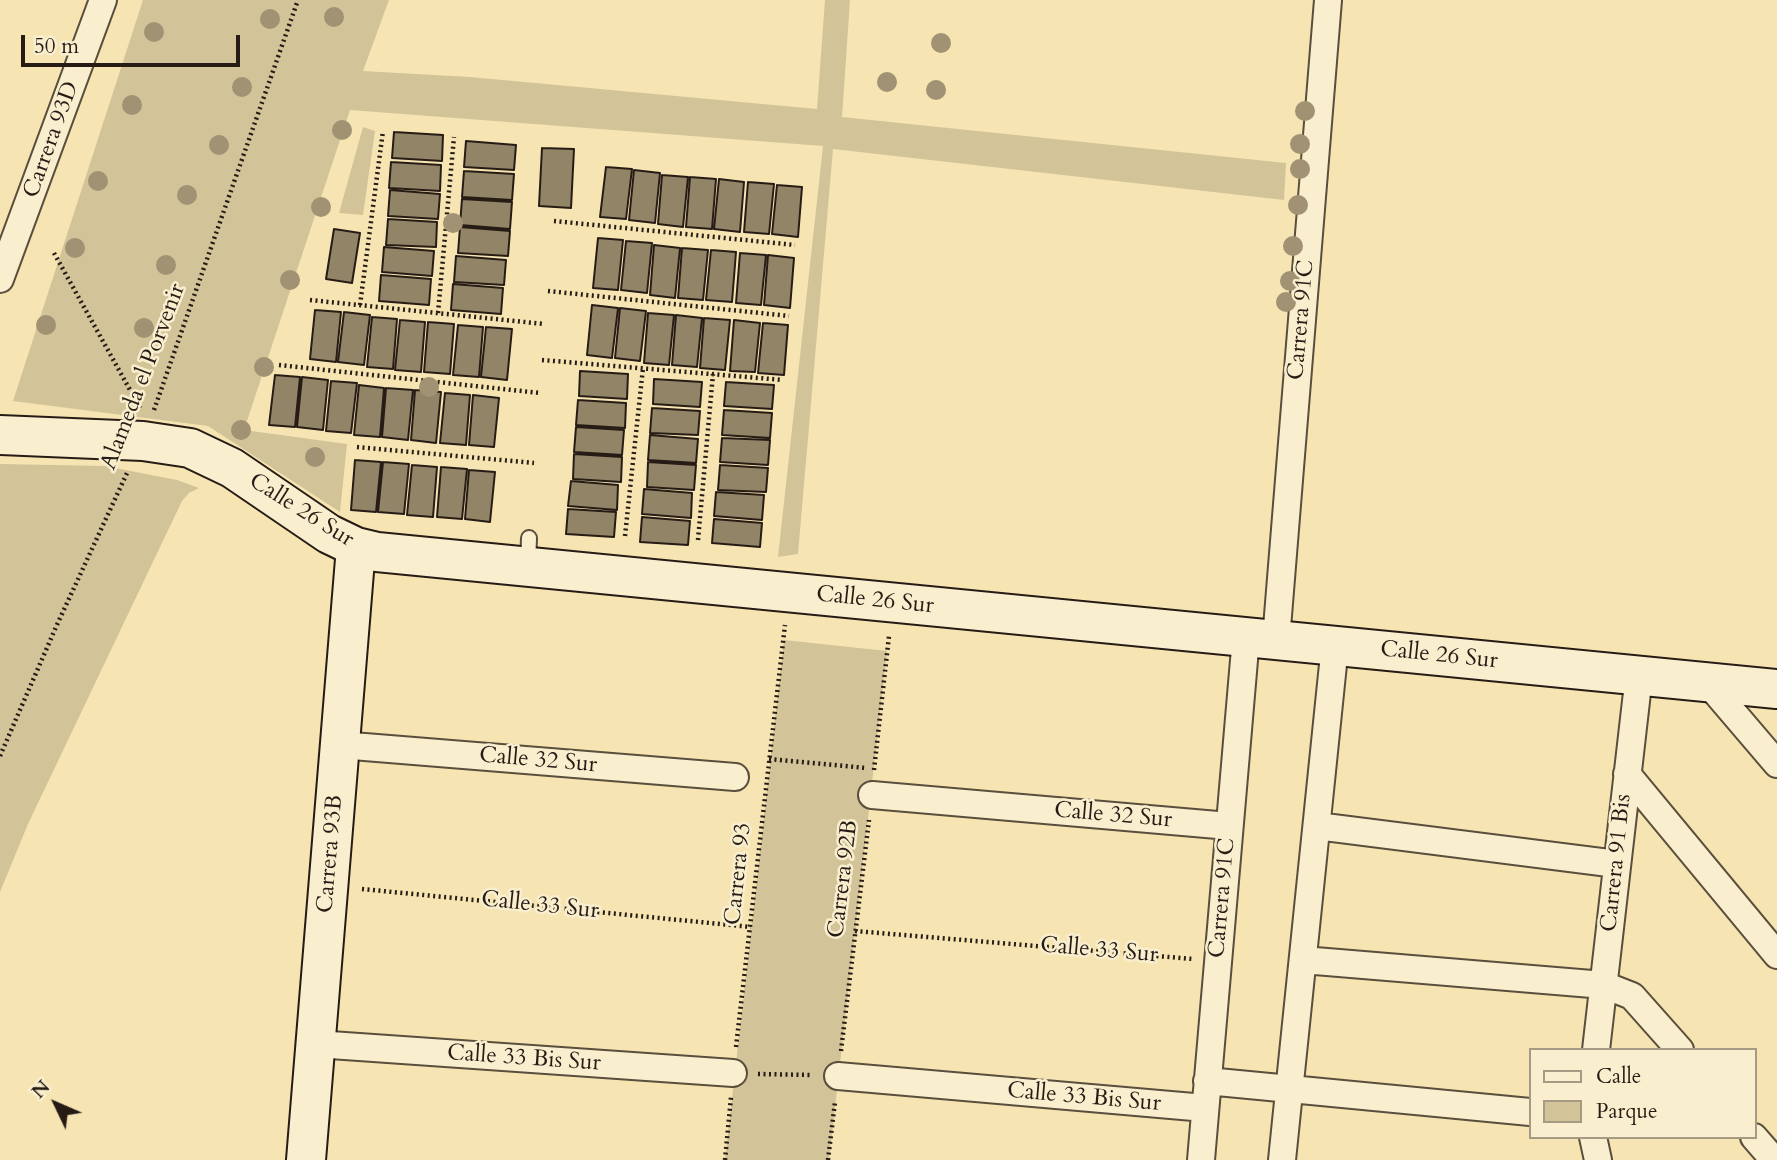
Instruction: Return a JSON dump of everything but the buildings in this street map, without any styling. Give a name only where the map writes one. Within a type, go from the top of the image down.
[{"type":"street","name":"Carrera 93D","points":[[0,279],[103,0]]},
{"type":"street","name":"Carrera 91C","points":[[1200,1160],[1229,825],[1261,639],[1328,0]]},
{"type":"street","name":"Calle 26 Sur","points":[[0,435],[146,433],[212,457],[329,534],[356,547],[377,552],[528,552],[788,592],[1777,689]]},
{"type":"street","name":"Carrera 93B","points":[[306,1160],[356,547]]},
{"type":"street","points":[[1282,1160],[1335,645]]},
{"type":"street","name":"Carrera 91 Bis","points":[[1596,1048],[1639,675]]},
{"type":"street","points":[[1707,682],[1777,764]]},
{"type":"street","name":"Calle 32 Sur","points":[[340,745],[735,778]]},
{"type":"street","points":[[1628,774],[1777,955]]},
{"type":"street","name":"Calle 32 Sur","points":[[872,795],[1229,825]]},
{"type":"street","points":[[1317,826],[1617,864]]},
{"type":"street","points":[[1303,960],[1604,985],[1632,996],[1679,1048]]},
{"type":"street","name":"Calle 33 Bis Sur","points":[[316,1044],[733,1073]]},
{"type":"street","name":"Calle 33 Bis Sur","points":[[838,1076],[1205,1108]]},
{"type":"street","points":[[1207,1081],[1528,1112]]},
{"type":"street","points":[[1593,1139],[1598,1160]]},
{"type":"street","points":[[1756,1139],[1774,1160]]},
{"type":"path","name":"Alameda el Porvenir","points":[[0,756],[56,627],[146,433],[298,0]]},
{"type":"path","points":[[360,305],[383,131]]},
{"type":"path","points":[[438,313],[454,137]]},
{"type":"path","points":[[554,221],[795,245]]},
{"type":"path","points":[[54,253],[146,433]]},
{"type":"path","points":[[548,291],[789,316]]},
{"type":"path","points":[[310,300],[544,324]]},
{"type":"path","points":[[542,360],[783,380]]},
{"type":"path","points":[[279,365],[540,393]]},
{"type":"path","points":[[625,536],[643,368]]},
{"type":"path","points":[[698,540],[713,374]]},
{"type":"path","points":[[357,447],[534,463]]},
{"type":"path","name":"Carrera 93","points":[[725,1160],[788,592]]},
{"type":"path","name":"Carrera 92B","points":[[828,1160],[894,603]]},
{"type":"path","points":[[769,759],[874,769]]},
{"type":"path","name":"Calle 33 Sur","points":[[329,885],[751,927]]},
{"type":"path","name":"Calle 33 Sur","points":[[856,931],[1218,961]]},
{"type":"path","points":[[733,1073],[838,1076]]},
{"type":"green space","points":[[143,0],[389,0],[363,71],[470,77],[817,109],[825,0],[850,0],[842,117],[1286,163],[1284,200],[833,149],[798,554],[778,557],[823,146],[350,110],[244,430],[347,444],[340,512],[208,426],[13,401]]},
{"type":"green space","points":[[363,127],[375,131],[363,215],[339,213]]},
{"type":"green space","points":[[0,464],[105,466],[177,480],[199,488],[189,493],[182,501],[28,824],[0,892]]},
{"type":"green space","points":[[784,640],[887,651],[829,1160],[725,1160]]}]
